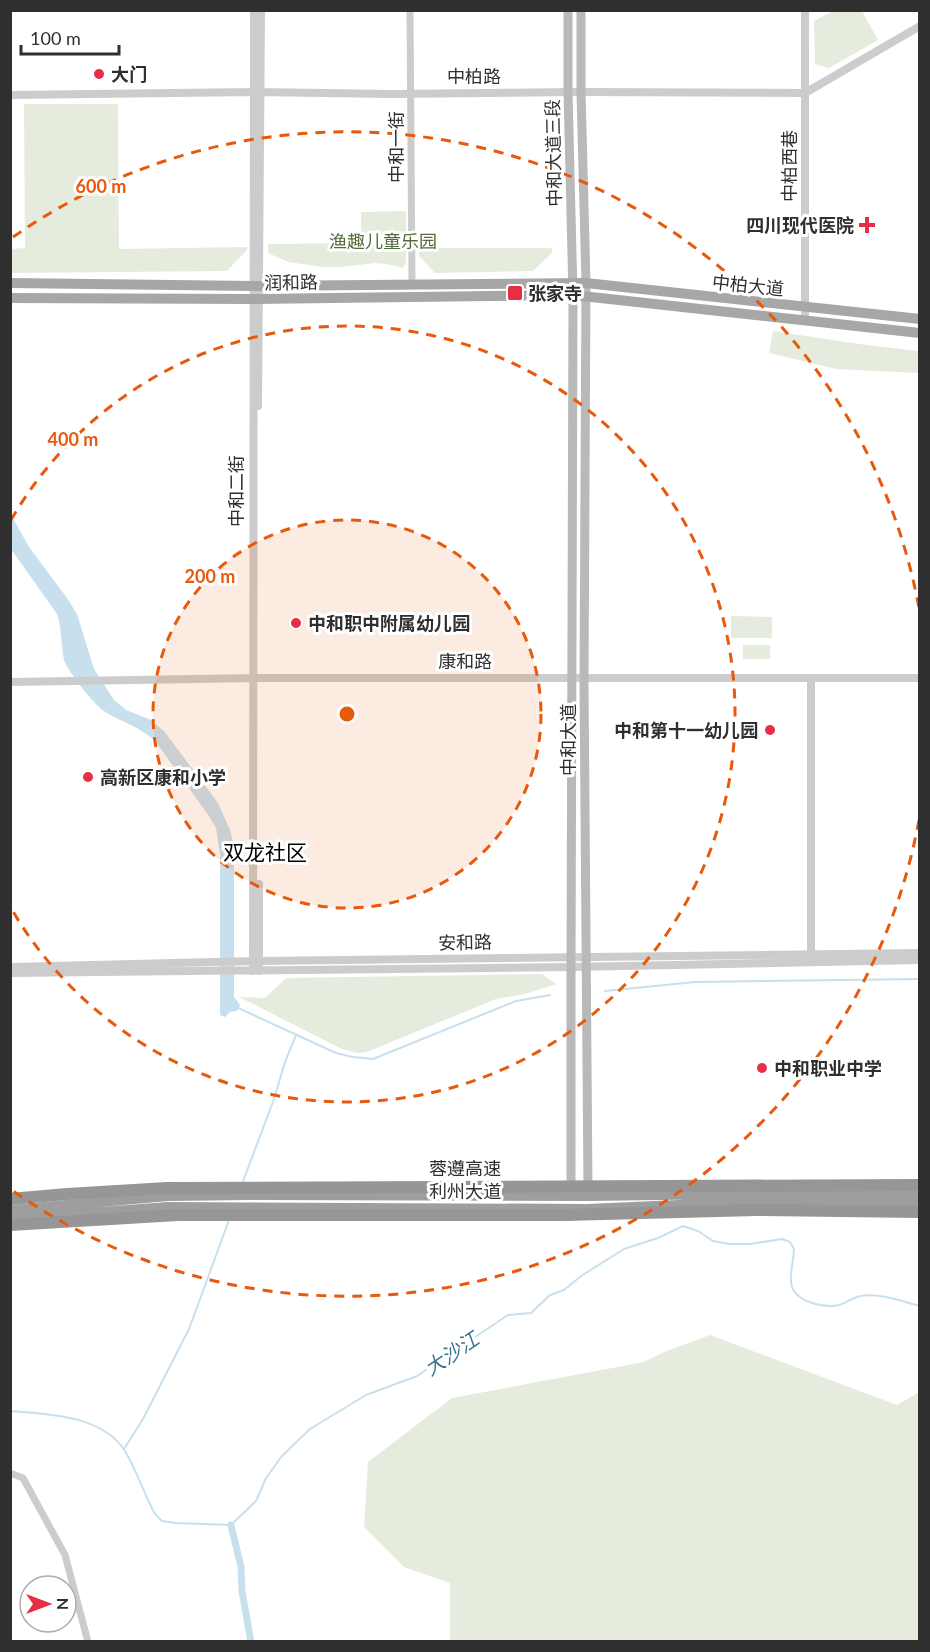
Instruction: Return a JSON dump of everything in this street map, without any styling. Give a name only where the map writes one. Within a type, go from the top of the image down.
[{"type":"highway","name":"蓉遵高速","points":[[10,1199],[167,1188],[920,1185]]},
{"type":"highway","name":"利州大道","points":[[10,1219],[168,1207],[217,1202],[250,1195],[588,1196],[920,1193]]},
{"type":"highway","name":"利州大道","points":[[10,1210],[168,1196],[252,1207],[587,1209],[772,1201],[920,1202]]},
{"type":"highway","points":[[10,1225],[178,1215],[553,1215],[756,1210],[920,1212]]},
{"type":"main road","name":"中和大道三段","points":[[568,10],[573,295]]},
{"type":"main road","name":"中和大道三段","points":[[581,10],[586,284]]},
{"type":"main road","name":"润和路","points":[[10,283],[256,286],[572,284]]},
{"type":"main road","name":"中柏大道","points":[[572,284],[920,320]]},
{"type":"main road","name":"中和大道","points":[[586,284],[585,678],[588,1196]]},
{"type":"main road","name":"中柏大道","points":[[573,295],[920,333]]},
{"type":"main road","name":"中和大道","points":[[572,1196],[573,295]]},
{"type":"main road","name":"润和路","points":[[10,298],[256,299],[573,295]]},
{"type":"street","name":"中和二街","points":[[255,10],[258,92]]},
{"type":"street","name":"中和二街","points":[[256,966],[256,286],[261,10]]},
{"type":"street","name":"中和一街","points":[[410,10],[412,284]]},
{"type":"street","name":"中柏西巷","points":[[805,10],[806,321]]},
{"type":"street","points":[[805,93],[920,26]]},
{"type":"street","name":"中柏路","points":[[10,95],[258,92],[805,93]]},
{"type":"street","name":"康和路","points":[[10,682],[256,679],[920,678]]},
{"type":"street","points":[[811,679],[811,958]]},
{"type":"street","name":"安和路","points":[[811,958],[920,952]]},
{"type":"street","name":"安和路","points":[[10,967],[232,967],[571,956],[586,962]]},
{"type":"street","name":"安和路","points":[[256,966],[571,967],[586,962],[811,958],[920,960]]},
{"type":"street","name":"安和路","points":[[10,974],[211,967]]},
{"type":"street","points":[[10,1473],[23,1478],[65,1555],[88,1641]]},
{"type":"green space","points":[[833,11],[862,11],[878,40],[829,68],[815,64],[814,21]]},
{"type":"green space","points":[[24,104],[118,104],[119,249],[247,247],[247,250],[227,271],[11,273],[11,249],[25,248]]},
{"type":"green space","name":"渔趣儿童乐园","points":[[406,211],[406,262],[403,268],[375,263],[323,267],[288,262],[268,253],[268,244],[361,243],[361,212]]},
{"type":"green space","points":[[419,248],[552,248],[552,253],[533,271],[435,273],[419,256]]},
{"type":"green space","points":[[773,331],[919,351],[919,373],[836,369],[769,353]]},
{"type":"green space","points":[[731,616],[772,617],[772,638],[731,638]]},
{"type":"green space","points":[[743,645],[770,645],[770,659],[743,659]]},
{"type":"green space","points":[[542,974],[556,984],[525,994],[496,999],[367,1052],[357,1053],[342,1049],[239,997],[265,998],[286,978]]},
{"type":"green space","points":[[710,1335],[897,1405],[919,1392],[919,1641],[450,1641],[450,1583],[404,1567],[364,1527],[368,1462],[452,1398],[644,1362]]},
{"type":"water","points":[[10,513],[29,547],[77,614],[94,669],[114,700],[126,710],[149,719],[164,731],[218,803],[230,830],[234,846],[234,997],[240,1005],[237,1011],[230,1012],[225,1017],[220,1015],[220,854],[216,828],[156,742],[144,732],[100,708],[70,671],[64,660],[57,614],[11,549]]},
{"type":"waterway","points":[[605,991],[695,982],[920,979]]},
{"type":"waterway","points":[[236,1007],[336,1053],[373,1059],[516,1001],[550,995]]},
{"type":"waterway","points":[[242,1184],[296,1035]]},
{"type":"waterway","points":[[124,1449],[143,1419],[189,1329],[229,1220]]},
{"type":"waterway","name":"大沙江","points":[[10,1411],[57,1415],[89,1423],[103,1430],[125,1451],[147,1499],[155,1514],[162,1521],[231,1525],[256,1501],[266,1478],[282,1456],[310,1429],[366,1395],[417,1376],[508,1315],[531,1313],[550,1295],[564,1290],[581,1276],[624,1249],[658,1238],[683,1226],[698,1231],[713,1241],[730,1244],[750,1244],[782,1239],[790,1242],[794,1249],[791,1277],[793,1288],[802,1299],[809,1302],[832,1306],[868,1295],[920,1306]]},
{"type":"waterway","points":[[231,1525],[241,1567],[242,1591],[251,1642]]},
{"type":"place","name":"大门","points":[[99,74]]},
{"type":"place","name":"四川现代医院","points":[[867,225]]},
{"type":"place","name":"张家寺","points":[[515,293]]},
{"type":"place","name":"中和职中附属幼儿园","points":[[296,623]]},
{"type":"place","name":"中和第十一幼儿园","points":[[770,730]]},
{"type":"place","name":"高新区康和小学","points":[[88,777]]},
{"type":"place","name":"中和职业中学","points":[[762,1068]]},
{"type":"district","name":"双龙社区","points":[[265,851]]}]
